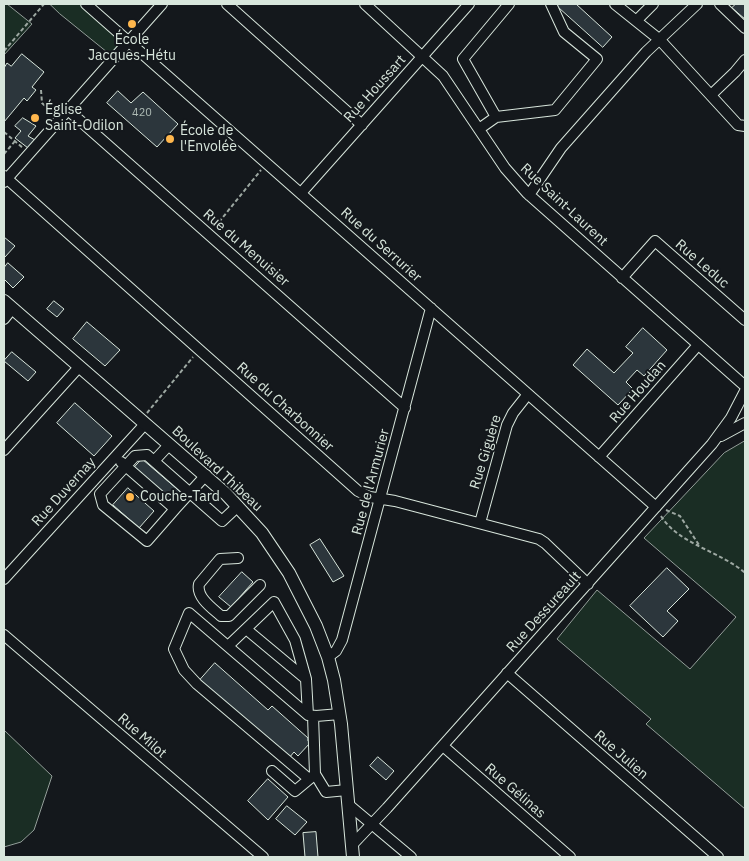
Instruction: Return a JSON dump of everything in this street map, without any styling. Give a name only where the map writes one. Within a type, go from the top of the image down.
[{"type":"main road","name":"Boulevard Thibeau","points":[[8,305],[206,476],[238,506],[270,543],[289,573],[312,617],[328,657],[340,714],[352,851]]},
{"type":"street","name":"Rue du Serrurier","points":[[86,4],[661,511]]},
{"type":"street","points":[[5,179],[162,4]]},
{"type":"street","points":[[227,4],[362,125]]},
{"type":"street","name":"Rue Saint-Laurent","points":[[364,4],[423,55],[447,81],[505,168],[530,195],[745,386]]},
{"type":"street","name":"Rue Houssart","points":[[301,193],[469,4]]},
{"type":"street","points":[[496,117],[463,59],[509,4]]},
{"type":"street","points":[[479,129],[496,117],[555,110],[597,59],[564,32],[551,4]]},
{"type":"street","points":[[615,4],[660,40],[738,125],[745,126]]},
{"type":"street","points":[[636,20],[653,4]]},
{"type":"street","points":[[530,195],[561,148],[646,52],[697,4]]},
{"type":"street","points":[[720,4],[745,28]]},
{"type":"street","points":[[711,95],[740,71],[745,60]]},
{"type":"street","name":"Rue du Menuisier","points":[[68,110],[405,408]]},
{"type":"street","name":"Rue du Charbonnier","points":[[5,179],[200,349],[358,491],[370,497],[480,523],[542,541],[588,584]]},
{"type":"street","name":"Rue Leduc","points":[[622,278],[655,241],[745,320]]},
{"type":"street","points":[[4,319],[8,305]]},
{"type":"street","name":"Rue de l'Armurier","points":[[328,657],[336,651],[342,640],[432,308]]},
{"type":"street","name":"Rue Houdan","points":[[599,457],[698,345]]},
{"type":"street","points":[[4,450],[79,367]]},
{"type":"street","name":"Rue Dessureault","points":[[352,851],[372,824],[507,673],[588,584],[661,511],[731,418],[745,391]]},
{"type":"street","name":"Rue Giguère","points":[[480,523],[506,425],[513,412],[528,394]]},
{"type":"street","points":[[716,439],[731,429],[745,423]]},
{"type":"street","name":"Rue Duvernay","points":[[4,579],[145,424]]},
{"type":"street","points":[[154,461],[169,444]]},
{"type":"street","points":[[206,476],[190,492],[147,541],[103,505],[100,494],[136,456],[147,455],[190,492],[222,521],[238,506]]},
{"type":"street","points":[[115,456],[175,509]]},
{"type":"street","points":[[238,558],[220,559],[199,584],[200,595],[221,616],[229,616],[260,585]]},
{"type":"street","points":[[228,646],[274,602],[296,640],[306,679],[310,715],[312,777]]},
{"type":"street","points":[[340,714],[310,715],[189,613],[174,649],[184,670],[197,684],[312,777],[326,792],[347,790]]},
{"type":"street","points":[[246,629],[306,679]]},
{"type":"street","name":"Rue Milot","points":[[4,635],[263,857]]},
{"type":"street","name":"Rue Julien","points":[[507,673],[718,857]]},
{"type":"street","name":"Rue Gélinas","points":[[443,746],[570,857]]},
{"type":"street","points":[[272,771],[295,791],[312,777]]},
{"type":"street","points":[[349,805],[410,857]]},
{"type":"path","points":[[4,51],[44,4]]},
{"type":"path","points":[[41,90],[42,103],[53,112]]},
{"type":"path","points":[[4,132],[22,147]]},
{"type":"path","points":[[4,154],[15,141]]},
{"type":"path","points":[[209,234],[267,162]]},
{"type":"path","points":[[145,424],[147,412],[200,349]]},
{"type":"path","points":[[661,511],[680,516],[699,545]]},
{"type":"path","points":[[661,511],[664,521],[686,539],[745,573]]},
{"type":"green space","points":[[4,4],[7,4],[32,24],[4,55]]},
{"type":"green space","points":[[50,4],[84,4],[131,47],[118,61]]},
{"type":"green space","points":[[745,441],[745,809],[646,724],[651,719],[557,639],[597,590],[690,669],[736,617],[644,538],[724,453]]},
{"type":"green space","points":[[4,730],[52,776],[34,830],[21,842],[4,847]]},
{"type":"building","points":[[555,4],[576,4],[612,37],[603,47]]},
{"type":"building","points":[[736,4],[745,4],[745,19],[732,8]]},
{"type":"building","name":"Église Saint-Odilon","points":[[22,54],[44,72],[32,87],[36,90],[27,101],[24,98],[4,122],[4,68],[7,63],[11,66]]},
{"type":"building","points":[[118,91],[131,103],[143,92],[178,124],[157,147],[107,103]]},
{"type":"building","points":[[23,118],[36,126],[28,136],[35,140],[28,148],[15,138],[21,131],[15,126]]},
{"type":"building","points":[[4,237],[15,246],[5,257],[4,256]]},
{"type":"building","points":[[8,263],[24,277],[13,288],[4,279],[4,268]]},
{"type":"building","points":[[54,301],[64,309],[57,317],[47,309]]},
{"type":"building","points":[[87,322],[120,350],[105,366],[73,339]]},
{"type":"building","points":[[643,328],[667,350],[644,376],[637,370],[626,382],[633,389],[618,405],[573,365],[587,349],[614,373],[633,353],[626,347]]},
{"type":"building","points":[[12,352],[36,372],[28,381],[4,361]]},
{"type":"building","points":[[75,403],[112,436],[94,456],[57,423]]},
{"type":"building","points":[[142,459],[183,494],[176,503],[134,468]]},
{"type":"building","points":[[128,488],[154,511],[139,528],[113,505]]},
{"type":"building","points":[[320,539],[344,576],[333,582],[310,545]]},
{"type":"building","points":[[667,568],[689,589],[667,611],[678,621],[663,637],[630,606]]},
{"type":"building","points":[[242,572],[253,582],[231,607],[219,597]]},
{"type":"building","points":[[215,663],[268,710],[272,706],[308,738],[310,743],[298,756],[294,752],[289,758],[200,680]]},
{"type":"building","points":[[378,757],[394,771],[386,780],[370,766]]},
{"type":"building","points":[[268,779],[288,797],[268,820],[248,801]]},
{"type":"building","points":[[287,806],[307,822],[295,835],[276,819]]},
{"type":"building","points":[[316,832],[318,857],[305,857],[303,833]]},
{"type":"place","name":"École Jacques-Hétu","points":[[132,24]]},
{"type":"place","name":"Église Saint-Odilon","points":[[35,118]]},
{"type":"place","name":"École de l'Envolée","points":[[170,139]]},
{"type":"place","name":"Couche-Tard","points":[[130,497]]}]
